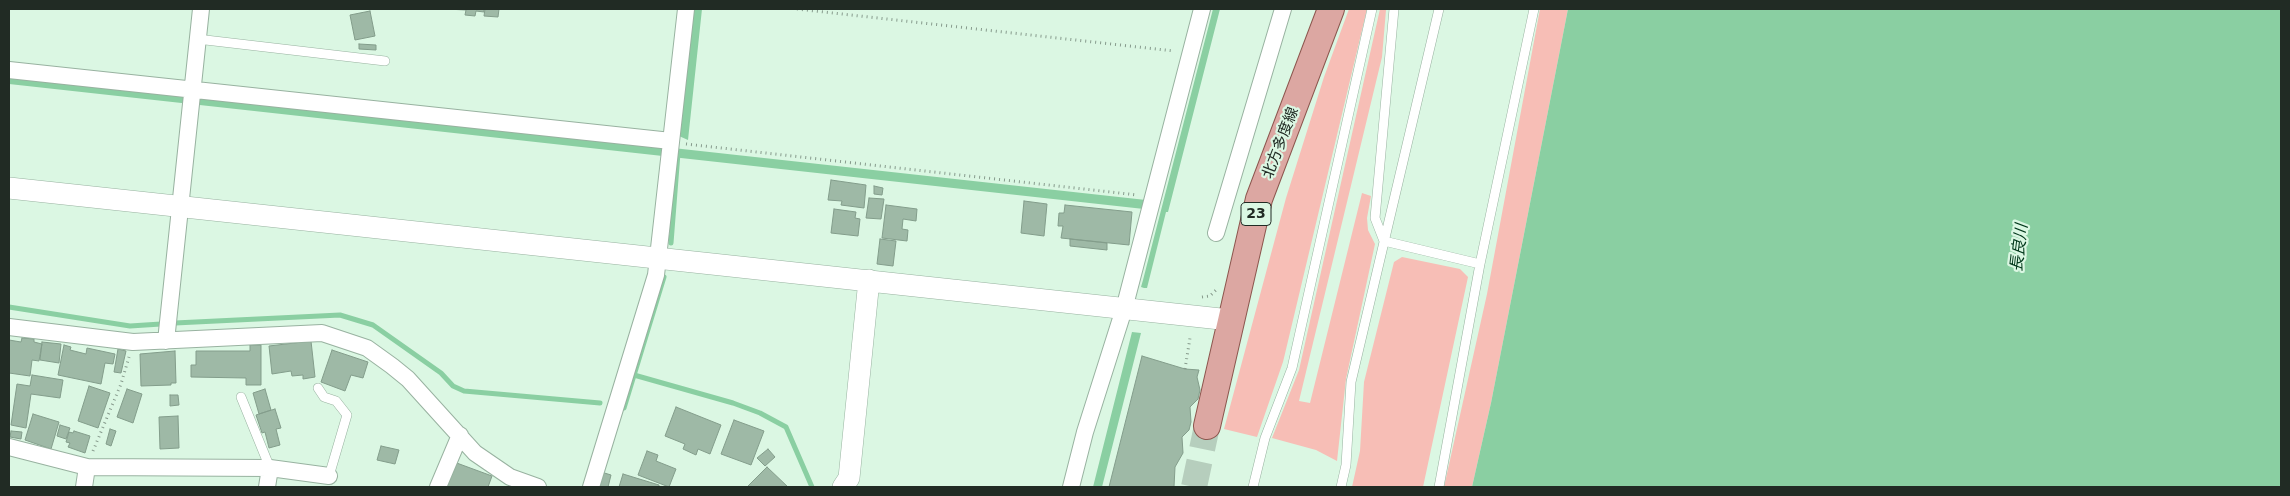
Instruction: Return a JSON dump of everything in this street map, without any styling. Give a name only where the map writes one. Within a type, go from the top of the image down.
[{"type":"main road","name":"北方多度線","points":[[1207,426],[1230,320],[1260,199],[1331,9]]},
{"type":"street","points":[[166,341],[201,9]]},
{"type":"street","points":[[591,487],[656,274],[686,9]]},
{"type":"street","points":[[1071,487],[1085,432],[1124,309],[1202,9]]},
{"type":"street","points":[[1216,233],[1283,9]]},
{"type":"street","points":[[9,70],[191,96],[671,141]]},
{"type":"street","points":[[9,188],[1230,320]]},
{"type":"street","points":[[843,487],[849,478],[869,280]]},
{"type":"street","points":[[9,327],[133,342],[322,333],[366,348],[392,366],[408,379],[475,453],[510,477],[538,487]]},
{"type":"street","points":[[438,487],[460,435]]},
{"type":"street","points":[[9,448],[87,467],[270,468],[329,476]]},
{"type":"street","points":[[84,487],[87,467]]},
{"type":"street","points":[[267,487],[270,468]]},
{"type":"lane","points":[[1253,487],[1264,438],[1292,368],[1372,9]]},
{"type":"lane","points":[[1384,241],[1375,218],[1394,9]]},
{"type":"lane","points":[[1341,487],[1346,465],[1351,382],[1439,9]]},
{"type":"lane","points":[[1439,487],[1480,264],[1534,9]]},
{"type":"lane","points":[[198,39],[385,61]]},
{"type":"lane","points":[[1384,241],[1480,264]]},
{"type":"lane","points":[[318,388],[324,397],[336,401],[347,415],[329,476]]},
{"type":"lane","points":[[241,397],[270,468]]},
{"type":"path","points":[[797,9],[1190,53]]},
{"type":"path","points":[[671,141],[1153,196]]},
{"type":"path","points":[[1185,369],[1190,338]]},
{"type":"path","points":[[87,467],[121,384],[133,342]]},
{"type":"shaded area","points":[[1349,9],[1367,9],[1283,362],[1257,437],[1224,429],[1286,198],[1324,77]]},
{"type":"shaded area","points":[[1380,9],[1386,10],[1382,57],[1299,401],[1310,403],[1362,193],[1371,196],[1367,218],[1368,230],[1375,244],[1346,379],[1337,461],[1316,450],[1272,438],[1299,370]]},
{"type":"shaded area","points":[[1540,9],[1568,9],[1491,403],[1472,487],[1444,487],[1487,294]]},
{"type":"shaded area","points":[[1402,257],[1460,269],[1468,277],[1423,487],[1352,487],[1360,451],[1364,382],[1394,262]]},
{"type":"water","points":[[692,9],[702,9],[688,140],[679,136]]},
{"type":"water","points":[[1213,9],[1220,9],[1168,212],[1166,212],[1147,288],[1144,288],[1141,287]]},
{"type":"water","name":"長良川","points":[[1568,9],[2281,9],[2281,487],[1472,487],[1491,403]]},
{"type":"water","points":[[9,75],[1146,200],[1144,209],[9,84]]},
{"type":"water","points":[[1132,332],[1141,333],[1102,487],[1093,487]]},
{"type":"building","points":[[446,9],[484,9],[484,12],[476,11],[475,16],[465,15],[466,10]]},
{"type":"building","points":[[485,9],[499,9],[498,17],[484,16]]},
{"type":"building","points":[[370,11],[375,36],[355,40],[350,15]]},
{"type":"building","points":[[359,44],[376,45],[376,50],[359,49]]},
{"type":"building","points":[[831,180],[866,185],[864,208],[841,205],[842,201],[828,200]]},
{"type":"building","points":[[874,186],[883,188],[882,195],[874,194]]},
{"type":"building","points":[[869,198],[884,199],[881,219],[866,218]]},
{"type":"building","points":[[1024,201],[1047,204],[1044,236],[1021,233]]},
{"type":"building","points":[[886,205],[917,209],[916,221],[903,219],[902,229],[908,230],[907,241],[882,238]]},
{"type":"building","points":[[1065,205],[1132,212],[1129,245],[1061,238],[1063,226],[1058,226],[1059,213],[1064,213]]},
{"type":"building","points":[[834,209],[856,212],[855,218],[860,219],[858,236],[831,233]]},
{"type":"building","points":[[880,239],[896,241],[893,266],[877,264]]},
{"type":"building","points":[[1070,239],[1107,243],[1107,250],[1070,246]]},
{"type":"building","points":[[22,338],[34,339],[34,342],[42,344],[39,361],[32,360],[30,376],[9,373],[9,340],[21,342]]},
{"type":"building","points":[[311,341],[315,377],[303,379],[303,375],[292,376],[291,371],[272,374],[269,346]]},
{"type":"building","points":[[42,342],[61,344],[59,363],[40,360]]},
{"type":"building","points":[[64,345],[71,347],[70,350],[86,354],[87,348],[115,354],[113,364],[105,363],[101,384],[58,375]]},
{"type":"building","points":[[250,345],[261,345],[261,385],[246,385],[246,378],[191,377],[191,365],[196,365],[196,351],[250,351]]},
{"type":"building","points":[[118,349],[126,351],[121,373],[114,372]]},
{"type":"building","points":[[332,350],[368,362],[363,378],[351,375],[345,391],[321,382]]},
{"type":"building","points":[[175,351],[176,383],[171,383],[171,385],[141,386],[140,354]]},
{"type":"building","points":[[1142,356],[1185,369],[1199,370],[1197,377],[1200,390],[1198,399],[1190,407],[1191,422],[1189,430],[1182,437],[1183,453],[1175,467],[1174,487],[1109,487]]},
{"type":"building","points":[[32,375],[63,380],[60,398],[31,394],[26,428],[11,425],[17,384],[30,386]]},
{"type":"building","points":[[89,386],[110,393],[98,428],[78,421]]},
{"type":"building","points":[[127,389],[142,394],[133,423],[117,417]]},
{"type":"building","points":[[265,389],[271,410],[259,414],[253,393]]},
{"type":"building","points":[[170,395],[178,395],[179,405],[170,406]]},
{"type":"building","points":[[676,407],[721,425],[710,454],[698,449],[696,455],[683,449],[685,444],[665,436]]},
{"type":"building","points":[[275,409],[281,428],[276,429],[280,445],[269,448],[265,432],[262,433],[256,415]]},
{"type":"building","points":[[33,414],[59,422],[51,449],[25,440]]},
{"type":"building","points":[[178,416],[179,448],[160,449],[159,417]]},
{"type":"building","points":[[734,420],[764,431],[751,465],[721,454]]},
{"type":"building","points":[[60,425],[70,428],[66,439],[57,436]]},
{"type":"building","points":[[110,429],[116,431],[111,446],[106,444]]},
{"type":"building","points":[[11,431],[22,432],[21,439],[10,437]]},
{"type":"building","points":[[74,431],[90,436],[85,453],[68,447],[70,443],[66,442],[69,432],[73,433]]},
{"type":"building","points":[[381,446],[399,450],[395,464],[377,460]]},
{"type":"building","points":[[768,449],[775,457],[765,466],[757,458]]},
{"type":"building","points":[[647,451],[658,455],[656,461],[676,469],[669,487],[638,475]]},
{"type":"building","points":[[454,462],[492,476],[488,487],[450,487],[444,485]]},
{"type":"building","points":[[767,467],[788,487],[747,487]]},
{"type":"building","points":[[598,471],[611,475],[608,487],[593,487]]},
{"type":"building","points":[[623,474],[659,485],[659,487],[619,487]]},
{"type":"waterway","points":[[671,243],[678,153]]},
{"type":"waterway","points":[[624,408],[664,277]]},
{"type":"waterway","points":[[9,307],[130,326],[161,324]]},
{"type":"waterway","points":[[175,323],[340,315],[373,325],[441,373],[453,386],[464,391],[600,403]]},
{"type":"waterway","points":[[634,375],[733,403],[760,413],[786,427],[812,487]]},
{"type":"tunnel","points":[[1194,487],[1207,426]]}]
